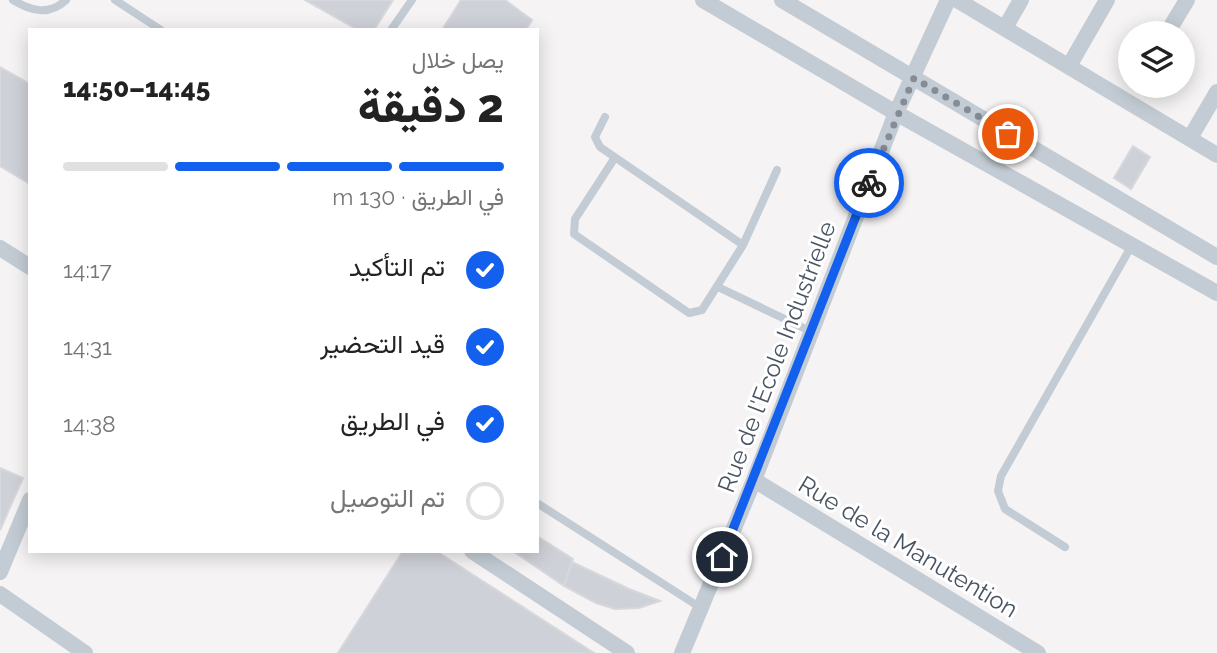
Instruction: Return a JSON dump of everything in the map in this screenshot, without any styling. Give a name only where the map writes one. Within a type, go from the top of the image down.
[{"type":"street","points":[[703,0],[896,113],[1217,293]]},
{"type":"street","points":[[782,0],[1217,257]]},
{"type":"street","name":"Rue de l'Ecole Industrielle","points":[[682,653],[754,480],[896,113],[948,0]]},
{"type":"street","points":[[957,0],[1069,66],[1118,87]]},
{"type":"street","points":[[1005,28],[1021,0]]},
{"type":"street","points":[[1069,66],[1107,0]]},
{"type":"street","points":[[1174,21],[1187,0]]},
{"type":"street","points":[[1190,138],[1217,92]]},
{"type":"street","points":[[1138,98],[1217,155]]},
{"type":"street","points":[[1132,245],[1149,217]]},
{"type":"street","points":[[0,248],[28,266]]},
{"type":"street","name":"Rue de la Manutention","points":[[754,480],[1038,653]]},
{"type":"street","points":[[0,572],[28,505]]},
{"type":"street","points":[[475,553],[627,653]]},
{"type":"street","points":[[0,594],[85,653]]},
{"type":"lane","points":[[13,0],[29,9],[43,11],[66,0]]},
{"type":"lane","points":[[115,0],[158,28]]},
{"type":"lane","points":[[392,28],[412,0]]},
{"type":"lane","points":[[605,117],[595,137],[600,148],[743,245]]},
{"type":"lane","points":[[614,159],[575,219],[574,234],[689,313],[702,310],[718,286],[743,245],[778,170]]},
{"type":"lane","points":[[1065,547],[1005,509],[998,491],[1001,476],[1132,245]]},
{"type":"lane","points":[[718,286],[812,332]]},
{"type":"lane","points":[[539,504],[701,608]]},
{"type":"building","points":[[305,0],[393,0],[375,28],[354,28]]},
{"type":"building","points":[[461,0],[505,0],[532,20],[527,28],[443,28]]},
{"type":"building","points":[[0,67],[28,83],[28,183],[0,166]]},
{"type":"building","points":[[1133,146],[1150,157],[1131,189],[1114,178]]},
{"type":"building","points":[[0,468],[23,478],[0,530]]},
{"type":"building","points":[[539,537],[573,559],[564,586],[516,553],[539,553]]},
{"type":"building","points":[[402,553],[439,553],[594,653],[338,653]]},
{"type":"building","points":[[572,562],[660,601],[639,608],[615,609],[596,603],[564,586]]},
{"type":"way so far","points":[[869,183],[896,113],[914,78],[1008,134]]},
{"type":"route","points":[[722,557],[869,183]]}]
